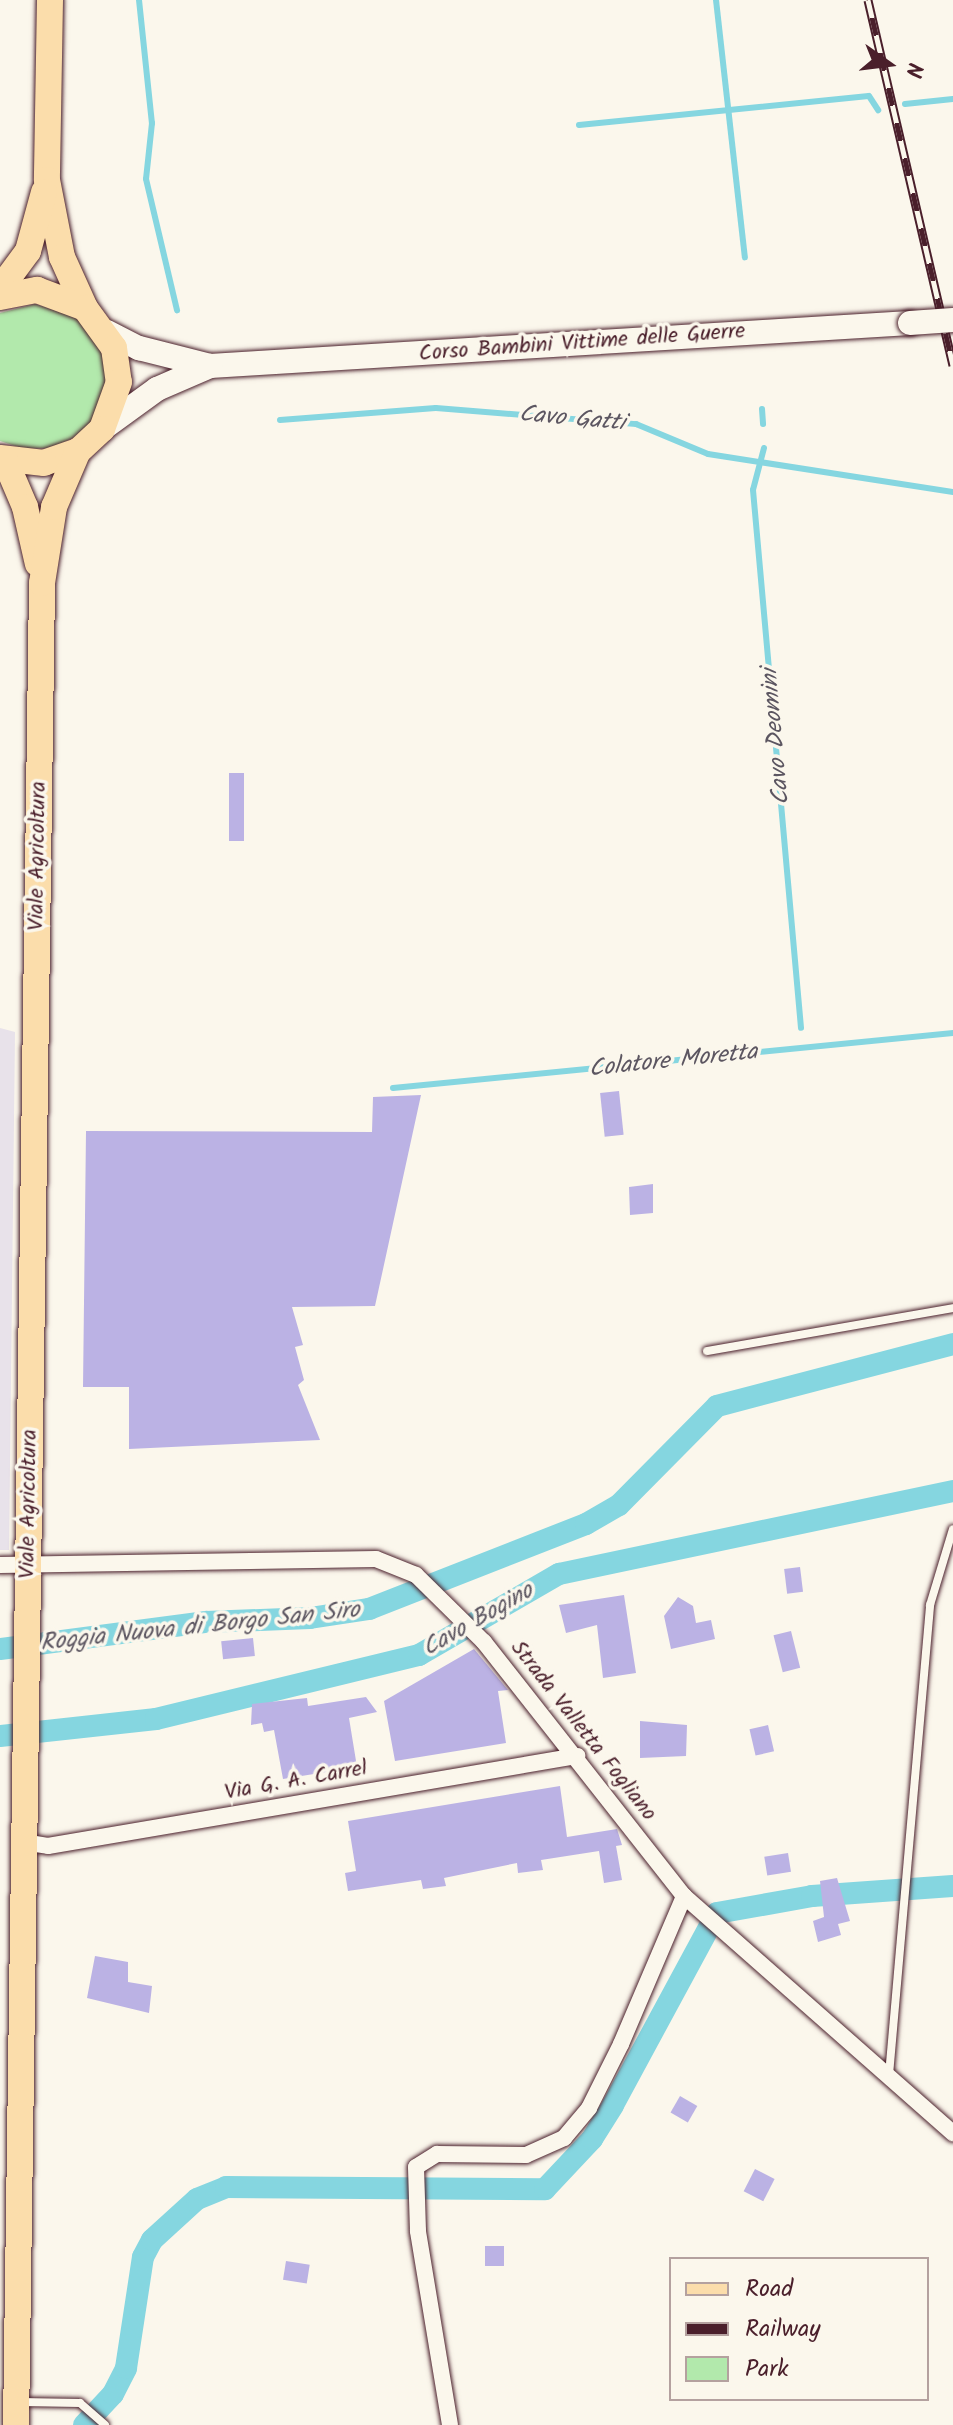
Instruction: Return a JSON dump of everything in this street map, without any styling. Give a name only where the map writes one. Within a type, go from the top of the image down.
[{"type":"main road","name":"Viale Agricoltura","points":[[3,459],[44,463],[78,451],[102,429],[112,411],[119,382],[107,332],[85,308],[62,257],[47,180],[50,0]]},
{"type":"main road","name":"Viale Agricoltura","points":[[0,289],[28,251],[47,180]]},
{"type":"main road","name":"Viale Agricoltura","points":[[0,297],[37,290],[85,308]]},
{"type":"main road","name":"Corso Bambini Vittime delle Guerre","points":[[107,332],[139,348],[210,366],[953,320]]},
{"type":"main road","name":"Corso Bambini Vittime delle Guerre","points":[[102,429],[157,389],[210,366]]},
{"type":"main road","name":"Viale Agricoltura","points":[[16,2414],[9,2332],[28,1619],[42,583],[54,507],[78,451]]},
{"type":"main road","name":"Viale Agricoltura","points":[[3,459],[25,507],[42,583]]},
{"type":"street","name":"Strada Valletta Fogliano","points":[[0,1565],[376,1559],[421,1578],[475,1633],[577,1756],[684,1896],[888,2079],[953,2133]]},
{"type":"street","name":"Via G. A. Carrel","points":[[23,1842],[48,1846],[577,1756]]},
{"type":"street","points":[[450,2425],[416,2198],[416,2167],[437,2154],[526,2155],[564,2138],[589,2108],[621,2044],[684,1896]]},
{"type":"lane","points":[[707,1351],[953,1308]]},
{"type":"lane","points":[[888,2079],[930,1605],[953,1529]]},
{"type":"lane","points":[[16,2414],[56,2400],[90,2408],[104,2423]]},
{"type":"shaded area","points":[[0,1028],[15,1032],[9,1550],[0,1550]]},
{"type":"green space","points":[[35,304],[78,318],[104,355],[107,378],[92,421],[73,438],[50,448],[25,449],[0,441],[0,313]]},
{"type":"building","points":[[229,773],[244,773],[244,841],[229,841]]},
{"type":"building","points":[[619,1091],[624,1135],[605,1137],[600,1093]]},
{"type":"building","points":[[421,1095],[375,1306],[292,1307],[303,1345],[295,1347],[304,1380],[298,1385],[320,1440],[129,1449],[129,1387],[83,1387],[86,1131],[372,1132],[373,1097]]},
{"type":"building","points":[[653,1184],[653,1213],[630,1215],[629,1187]]},
{"type":"building","points":[[800,1567],[803,1592],[787,1594],[784,1569]]},
{"type":"building","points":[[624,1595],[636,1673],[603,1678],[597,1625],[566,1633],[559,1605]]},
{"type":"building","points":[[678,1597],[693,1606],[696,1623],[711,1620],[715,1639],[671,1649],[664,1616]]},
{"type":"building","points":[[791,1631],[800,1668],[783,1672],[774,1635]]},
{"type":"building","points":[[253,1638],[255,1656],[223,1659],[221,1641]]},
{"type":"building","points":[[474,1649],[508,1690],[498,1691],[506,1743],[395,1761],[384,1701]]},
{"type":"building","points":[[366,1697],[377,1712],[349,1718],[357,1767],[283,1779],[274,1730],[264,1732],[262,1723],[251,1725],[252,1704],[307,1698],[308,1706]]},
{"type":"building","points":[[640,1721],[687,1725],[686,1756],[640,1758]]},
{"type":"building","points":[[768,1725],[774,1751],[756,1756],[749,1729]]},
{"type":"building","points":[[560,1786],[567,1837],[617,1829],[622,1845],[616,1846],[622,1880],[604,1883],[599,1851],[541,1860],[543,1870],[518,1873],[517,1863],[444,1878],[446,1886],[423,1889],[421,1880],[348,1891],[345,1873],[356,1871],[348,1821]]},
{"type":"building","points":[[788,1853],[791,1872],[767,1876],[764,1857]]},
{"type":"building","points":[[837,1878],[850,1921],[838,1924],[841,1935],[818,1942],[813,1921],[824,1917],[820,1881]]},
{"type":"building","points":[[95,1956],[128,1962],[128,1982],[152,1986],[149,2013],[87,1998]]},
{"type":"building","points":[[680,2096],[697,2106],[688,2122],[670,2112]]},
{"type":"building","points":[[755,2169],[775,2179],[763,2201],[744,2191]]},
{"type":"building","points":[[485,2246],[504,2246],[504,2266],[485,2266]]},
{"type":"building","points":[[286,2261],[310,2265],[307,2284],[283,2280]]},
{"type":"waterway","name":"Cavo Gatti","points":[[139,0],[152,123],[146,179],[177,310]]},
{"type":"waterway","name":"Cavo Deomini","points":[[716,0],[745,257]]},
{"type":"waterway","name":"Cavo Deomini","points":[[579,125],[869,96],[878,110]]},
{"type":"waterway","points":[[905,104],[953,99]]},
{"type":"waterway","name":"Cavo Gatti","points":[[280,420],[436,408],[636,424],[708,454],[953,492]]},
{"type":"waterway","name":"Cavo Deomini","points":[[762,409],[763,424]]},
{"type":"waterway","name":"Cavo Deomini","points":[[764,448],[753,490],[801,1028]]},
{"type":"waterway","name":"Colatore Moretta","points":[[393,1088],[953,1033]]},
{"type":"waterway","name":"Roggia Nuova di Borgo San Siro","points":[[0,1649],[206,1622],[310,1618],[369,1609],[586,1524],[619,1505],[717,1406],[953,1344]]},
{"type":"waterway","name":"Cavo Bogino","points":[[0,1736],[156,1719],[419,1655],[559,1574],[953,1491]]},
{"type":"waterway","points":[[84,2425],[113,2394],[126,2368],[143,2257],[152,2240],[197,2199],[226,2187],[545,2189],[592,2139],[717,1913],[812,1896],[953,1886]]},
{"type":"railway","points":[[868,0],[953,365]]}]
